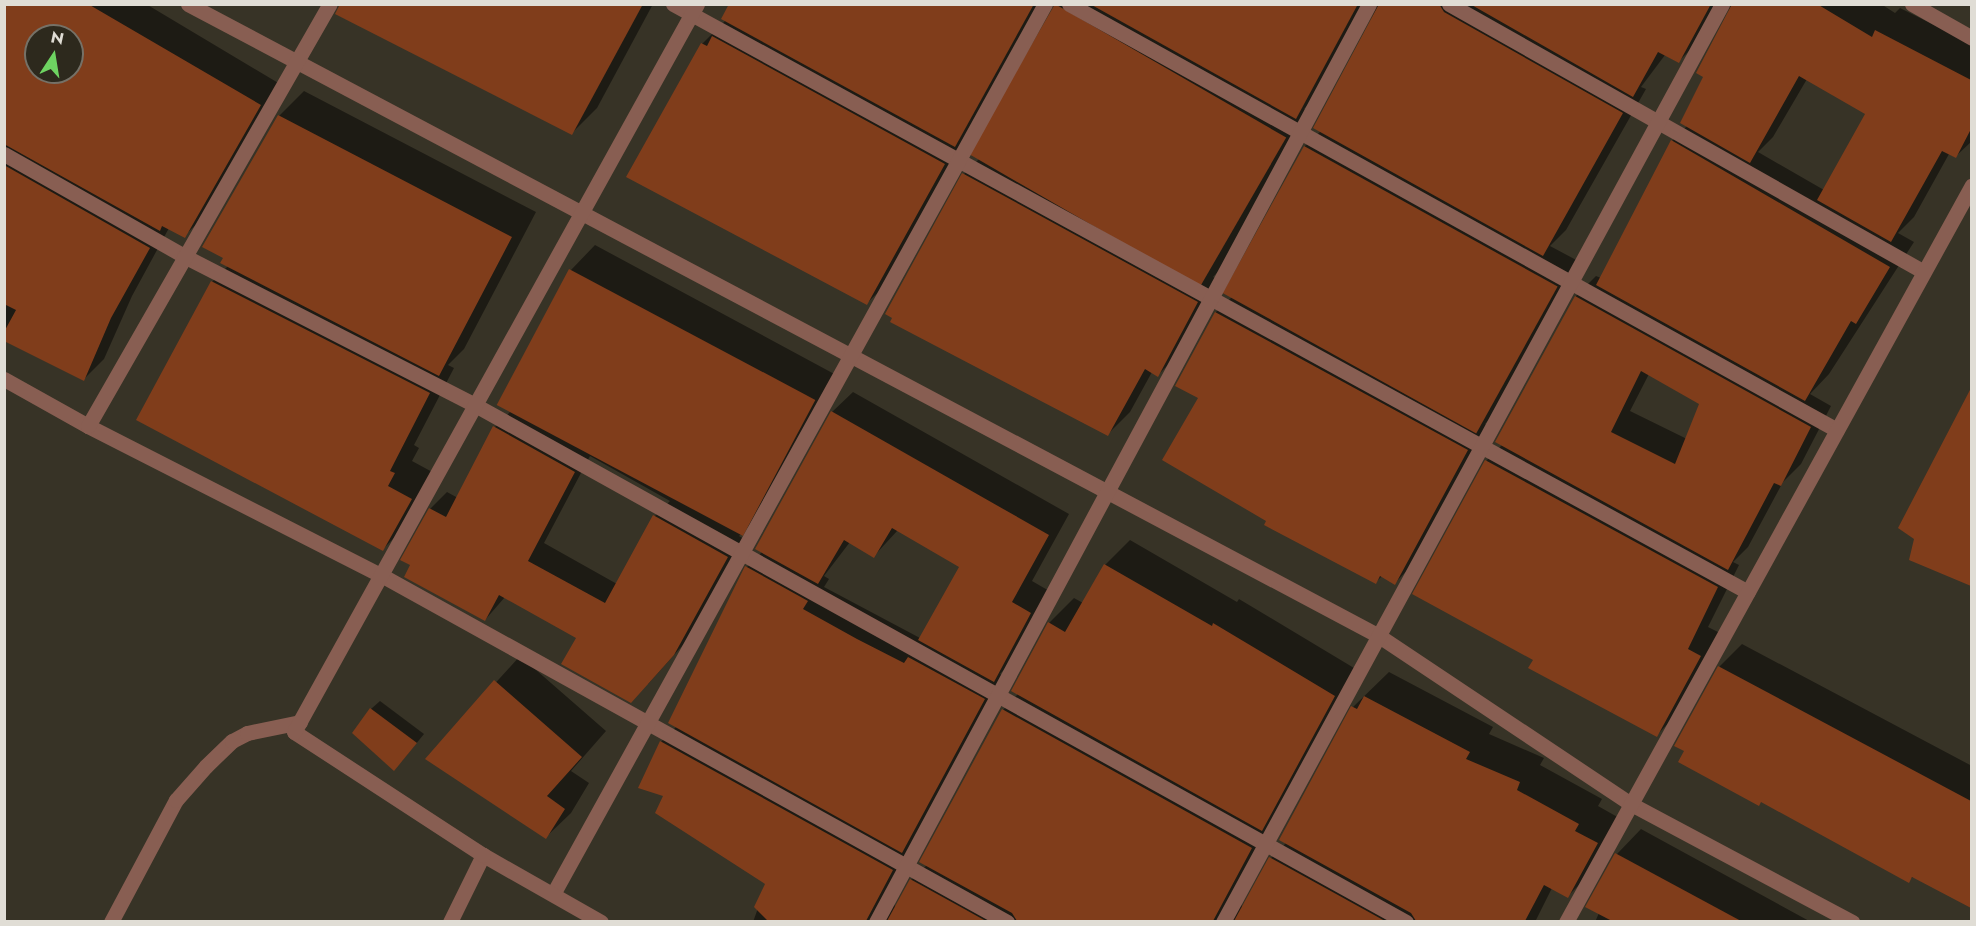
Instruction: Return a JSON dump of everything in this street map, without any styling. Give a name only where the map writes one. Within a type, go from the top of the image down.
[{"type":"street","points":[[188,4],[1379,636],[1631,804],[1852,921]]},
{"type":"street","points":[[88,426],[184,256],[298,64],[330,4]]},
{"type":"street","points":[[674,4],[694,9],[959,160],[1748,592]]},
{"type":"street","points":[[553,894],[1045,4]]},
{"type":"street","points":[[1069,4],[1837,430]]},
{"type":"street","points":[[876,921],[1368,4]]},
{"type":"street","points":[[1449,4],[1924,272]]},
{"type":"street","points":[[1223,921],[1722,4]]},
{"type":"street","points":[[1912,4],[1971,38]]},
{"type":"street","points":[[601,921],[483,855],[302,740],[294,732],[694,9]]},
{"type":"street","points":[[4,154],[184,256],[475,405],[1406,921]]},
{"type":"street","points":[[1566,921],[1971,185]]},
{"type":"street","points":[[4,379],[88,426],[381,575],[1007,921]]},
{"type":"street","points":[[111,921],[176,801],[206,766],[232,741],[247,733],[300,722]]},
{"type":"street","points":[[450,921],[483,855]]},
{"type":"building","points":[[4,4],[88,4],[261,105],[185,238],[162,226],[160,231],[4,144]]},
{"type":"building","points":[[340,4],[643,4],[572,135],[335,14]]},
{"type":"building","points":[[729,4],[1034,4],[955,147],[721,19]]},
{"type":"building","points":[[1055,4],[1286,138],[1200,287],[968,154]]},
{"type":"building","points":[[1090,4],[1358,4],[1296,119]]},
{"type":"building","points":[[1379,4],[1439,4],[1444,12],[1623,113],[1543,256],[1313,128]]},
{"type":"building","points":[[1470,4],[1711,4],[1679,63],[1658,52],[1633,97]]},
{"type":"building","points":[[1732,4],[1817,4],[1872,37],[1875,30],[1971,80],[1971,129],[1956,158],[1942,151],[1891,242],[1817,200],[1865,114],[1799,76],[1750,163],[1680,123],[1703,77],[1696,73]]},
{"type":"building","points":[[712,36],[945,164],[867,305],[626,177],[701,43],[707,46]]},
{"type":"building","points":[[278,115],[512,237],[439,376],[220,263],[223,258],[202,247]]},
{"type":"building","points":[[1671,140],[1890,267],[1856,324],[1851,321],[1805,401],[1596,285]]},
{"type":"building","points":[[1304,146],[1558,287],[1476,434],[1223,293]]},
{"type":"building","points":[[4,165],[150,248],[111,318],[84,381],[4,341],[4,332],[16,310],[4,304]]},
{"type":"building","points":[[962,173],[1198,302],[1158,377],[1145,369],[1108,436],[890,322],[892,318],[885,314]]},
{"type":"building","points":[[569,269],[815,400],[743,536],[497,405]]},
{"type":"building","points":[[211,281],[430,393],[390,471],[395,473],[388,486],[412,499],[383,551],[136,420]]},
{"type":"building","points":[[1575,296],[1811,427],[1781,486],[1774,483],[1728,570],[1495,442]],"holes":[[[1641,371],[1699,404],[1675,464],[1611,432]]]},
{"type":"building","points":[[1215,312],[1468,450],[1395,585],[1380,576],[1376,584],[1264,525],[1266,521],[1162,460],[1198,398],[1175,386]]},
{"type":"building","points":[[1971,388],[1971,586],[1909,560],[1914,539],[1898,528]]},
{"type":"building","points":[[831,411],[1049,535],[1012,602],[1031,613],[994,682],[918,640],[959,567],[892,528],[874,558],[844,540],[818,584],[755,549]]},
{"type":"building","points":[[493,426],[575,472],[528,561],[605,603],[653,515],[728,557],[674,655],[631,703],[561,664],[576,638],[499,595],[485,621],[404,577],[410,565],[400,560],[429,508],[446,517]]},
{"type":"building","points":[[1485,460],[1718,587],[1688,649],[1701,656],[1657,737],[1528,668],[1533,660],[1412,594]]},
{"type":"building","points":[[1104,564],[1212,626],[1213,623],[1335,696],[1262,831],[1011,691],[1048,622],[1065,632]]},
{"type":"building","points":[[745,566],[808,601],[803,609],[857,639],[904,663],[908,657],[985,699],[902,853],[668,723]]},
{"type":"building","points":[[1718,666],[1971,801],[1971,908],[1912,877],[1909,883],[1761,802],[1759,806],[1678,762],[1684,751],[1674,746]]},
{"type":"building","points":[[494,680],[582,757],[547,796],[565,809],[546,839],[425,759]]},
{"type":"building","points":[[1364,696],[1470,752],[1466,759],[1520,782],[1517,790],[1579,824],[1575,831],[1598,843],[1568,898],[1544,885],[1525,921],[1416,921],[1411,913],[1279,840],[1351,706],[1357,709]]},
{"type":"building","points":[[370,708],[417,743],[394,771],[352,733]]},
{"type":"building","points":[[1002,709],[1252,848],[1213,921],[1017,921],[1012,913],[919,862]]},
{"type":"building","points":[[660,741],[893,870],[866,921],[768,921],[754,907],[765,884],[655,813],[663,796],[638,788]]},
{"type":"building","points":[[1615,853],[1741,921],[1612,921],[1585,907]]},
{"type":"building","points":[[1269,857],[1385,921],[1234,921]]},
{"type":"building","points":[[910,879],[986,921],[887,921]]}]
